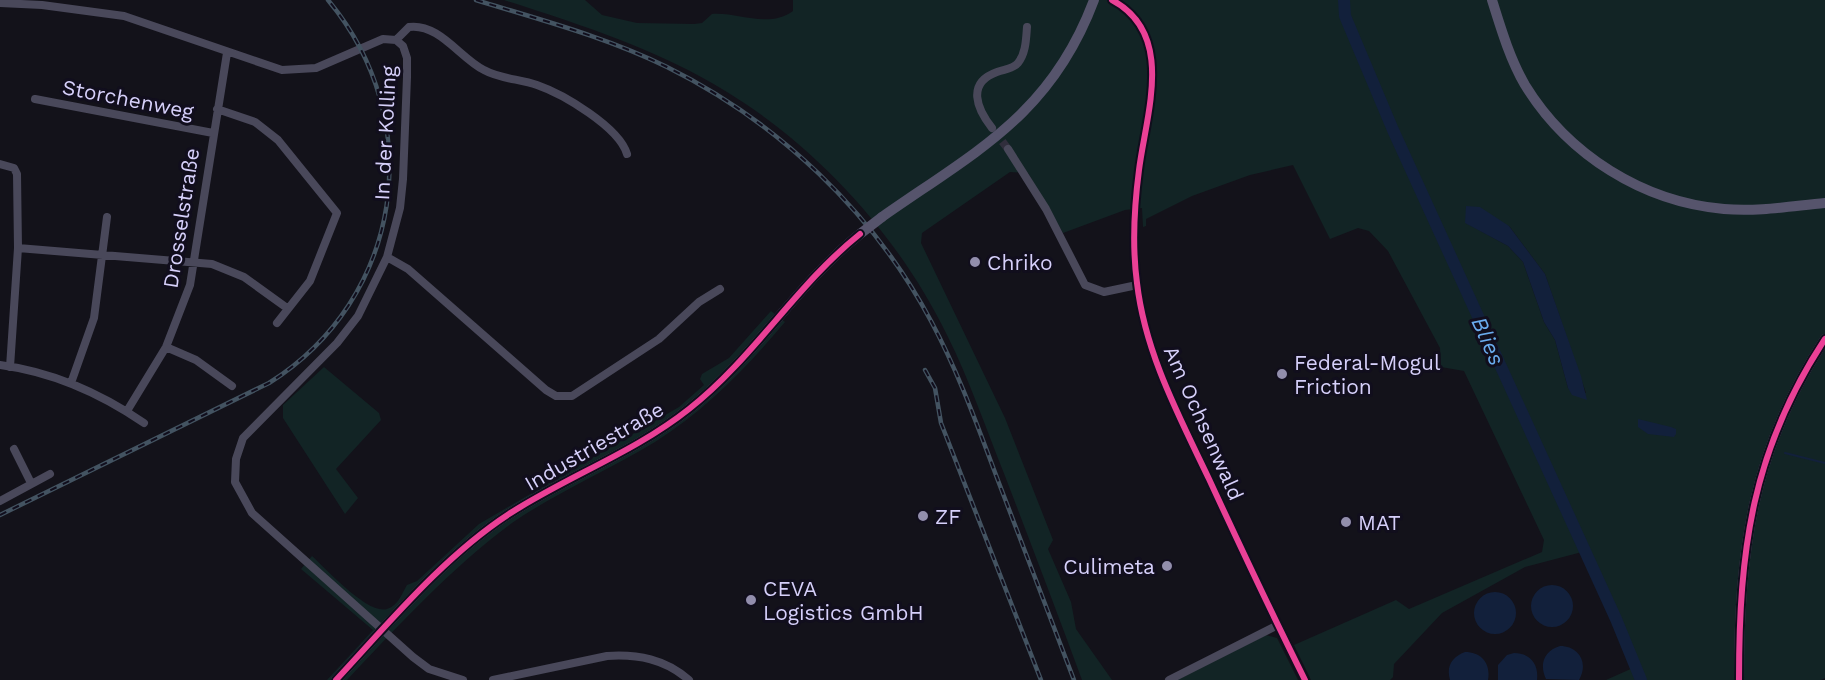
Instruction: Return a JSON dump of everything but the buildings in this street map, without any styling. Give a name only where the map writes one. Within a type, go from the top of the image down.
[{"type":"street","name":"Industriestraße","points":[[336,680],[443,569],[493,526],[636,444],[689,409],[735,366],[822,266],[882,217],[983,149],[1021,116],[1062,66],[1077,40],[1094,0]]},
{"type":"street","name":"Am Ochsenwald","points":[[1112,0],[1124,6],[1138,21],[1147,36],[1152,58],[1149,111],[1135,204],[1133,235],[1137,285],[1161,378],[1305,680]]},
{"type":"street","points":[[1492,0],[1507,46],[1526,86],[1555,125],[1611,171],[1671,199],[1716,208],[1761,209],[1825,203]]},
{"type":"street","points":[[0,3],[42,5],[124,16],[160,26],[270,68],[301,70],[316,68],[370,43],[396,40]]},
{"type":"street","name":"In der Kolling","points":[[463,680],[429,669],[382,630],[252,513],[239,492],[234,471],[243,438],[337,343],[358,316],[387,257],[400,208],[407,77],[406,52],[396,40],[410,27],[429,31],[486,72],[525,81],[561,96],[613,133],[627,154]]},
{"type":"street","points":[[992,128],[976,103],[977,91],[988,76],[1014,67],[1020,61],[1027,27]]},
{"type":"street","name":"Drosselstraße","points":[[127,411],[166,347],[184,306],[196,261],[213,133],[227,53]]},
{"type":"street","name":"Storchenweg","points":[[35,99],[213,133]]},
{"type":"street","points":[[217,109],[255,122],[278,140],[337,213],[318,266],[303,291],[286,308],[277,323]]},
{"type":"street","points":[[1008,149],[1046,209],[1085,285],[1104,292],[1137,285]]},
{"type":"street","points":[[0,164],[14,168],[17,174],[18,248],[10,367]]},
{"type":"street","points":[[71,383],[91,331],[104,256],[107,217]]},
{"type":"street","points":[[18,248],[212,264],[244,277],[286,308]]},
{"type":"street","points":[[387,257],[408,268],[546,390],[565,398],[572,396],[659,339],[699,302],[720,289]]},
{"type":"street","points":[[1738,680],[1741,578],[1755,492],[1785,410],[1825,339]]},
{"type":"street","points":[[166,347],[196,360],[232,386]]},
{"type":"street","points":[[0,365],[47,374],[71,383],[127,411],[144,423]]},
{"type":"street","points":[[15,449],[31,483]]},
{"type":"street","points":[[0,501],[50,474]]},
{"type":"street","points":[[1169,680],[1278,625]]},
{"type":"street","points":[[494,680],[623,655],[655,660],[670,666],[689,680]]},
{"type":"shaded area","points":[[504,0],[585,0],[602,15],[637,23],[694,24],[702,23],[712,14],[774,19],[793,11],[793,0],[1825,0],[1825,678],[1821,680],[1606,680],[1633,668],[1582,552],[1525,567],[1442,613],[1394,664],[1393,677],[1390,680],[1311,680],[1294,645],[1396,600],[1409,609],[1542,552],[1544,540],[1464,371],[1441,367],[1440,348],[1388,251],[1369,231],[1358,228],[1330,239],[1293,165],[1250,175],[1192,196],[1146,219],[1146,226],[1143,227],[1142,208],[1125,210],[1063,233],[1028,173],[1010,172],[922,233],[921,243],[1005,418],[1053,540],[1048,549],[1071,602],[1076,629],[1112,680],[1082,680],[1005,476],[947,335],[928,299],[905,264],[854,198],[794,140],[761,115],[701,77],[618,39]],"holes":[[[1466,223],[1509,226],[1545,274],[1586,393],[1568,388],[1555,340],[1544,322],[1523,262],[1508,246]]]},
{"type":"shaded area","points":[[771,311],[785,322],[741,371],[709,402],[655,442],[547,501],[512,523],[447,578],[347,680],[327,680],[373,630],[301,569],[312,556],[337,580],[369,605],[379,609],[391,607],[400,598],[407,585],[417,581],[479,524],[679,407],[704,385],[700,379],[702,374],[729,358]]},
{"type":"shaded area","points":[[324,367],[379,413],[381,420],[336,469],[358,498],[345,514],[283,418],[283,405]]},
{"type":"shaded area","points":[[1266,635],[1277,638],[1298,680],[1177,680]]},
{"type":"water","points":[[1466,206],[1480,207],[1509,226],[1545,274],[1581,376],[1587,400],[1572,395],[1568,388],[1555,340],[1544,322],[1523,262],[1508,246],[1465,223]]},
{"type":"water","points":[[1638,419],[1671,427],[1676,429],[1676,434],[1674,437],[1648,434],[1638,427]]},
{"type":"water","points":[[1552,585],[1567,591],[1573,606],[1567,621],[1552,627],[1537,621],[1531,606],[1537,591]]},
{"type":"water","points":[[1495,592],[1510,598],[1516,613],[1510,628],[1495,634],[1480,628],[1474,613],[1480,598]]},
{"type":"water","points":[[1560,646],[1572,649],[1580,657],[1583,668],[1579,680],[1546,679],[1543,668],[1544,659],[1550,651]]},
{"type":"water","points":[[1465,652],[1476,654],[1484,660],[1489,674],[1488,680],[1450,680],[1451,663]]},
{"type":"water","points":[[1514,653],[1525,655],[1532,660],[1537,669],[1537,680],[1498,680],[1498,665],[1507,655]]},
{"type":"waterway","name":"Blies","points":[[1344,0],[1345,16],[1393,130],[1616,619],[1641,680]]},
{"type":"waterway","points":[[1785,453],[1825,463]]},
{"type":"tunnel","points":[[995,132],[1008,149]]},
{"type":"railway","points":[[0,515],[269,383],[314,347],[349,305],[373,257],[387,205],[389,152],[380,99],[360,48],[328,0]]},
{"type":"railway","points":[[476,0],[621,47],[667,67],[708,89],[784,143],[851,207],[908,281],[951,362],[1074,680]]},
{"type":"railway","points":[[925,370],[935,388],[941,423],[1041,680]]},
{"type":"cycle path","points":[[1112,0],[1132,15],[1144,33],[1151,54],[1150,101],[1139,170],[1134,227],[1137,283],[1147,334],[1175,408],[1305,680]]},
{"type":"cycle path","points":[[336,680],[439,570],[485,531],[531,500],[624,451],[689,409],[734,367],[815,276],[860,234]]},
{"type":"cycle path","points":[[1739,680],[1742,587],[1755,502],[1766,461],[1781,421],[1800,380],[1825,339]]},
{"type":"place","name":"Chriko","points":[[975,262]]},
{"type":"place","name":"Federal-Mogul Friction","points":[[1282,374]]},
{"type":"place","name":"ZF","points":[[923,516]]},
{"type":"place","name":"MAT","points":[[1346,522]]},
{"type":"place","name":"Culimeta","points":[[1167,566]]},
{"type":"place","name":"CEVA Logistics GmbH","points":[[751,600]]}]
